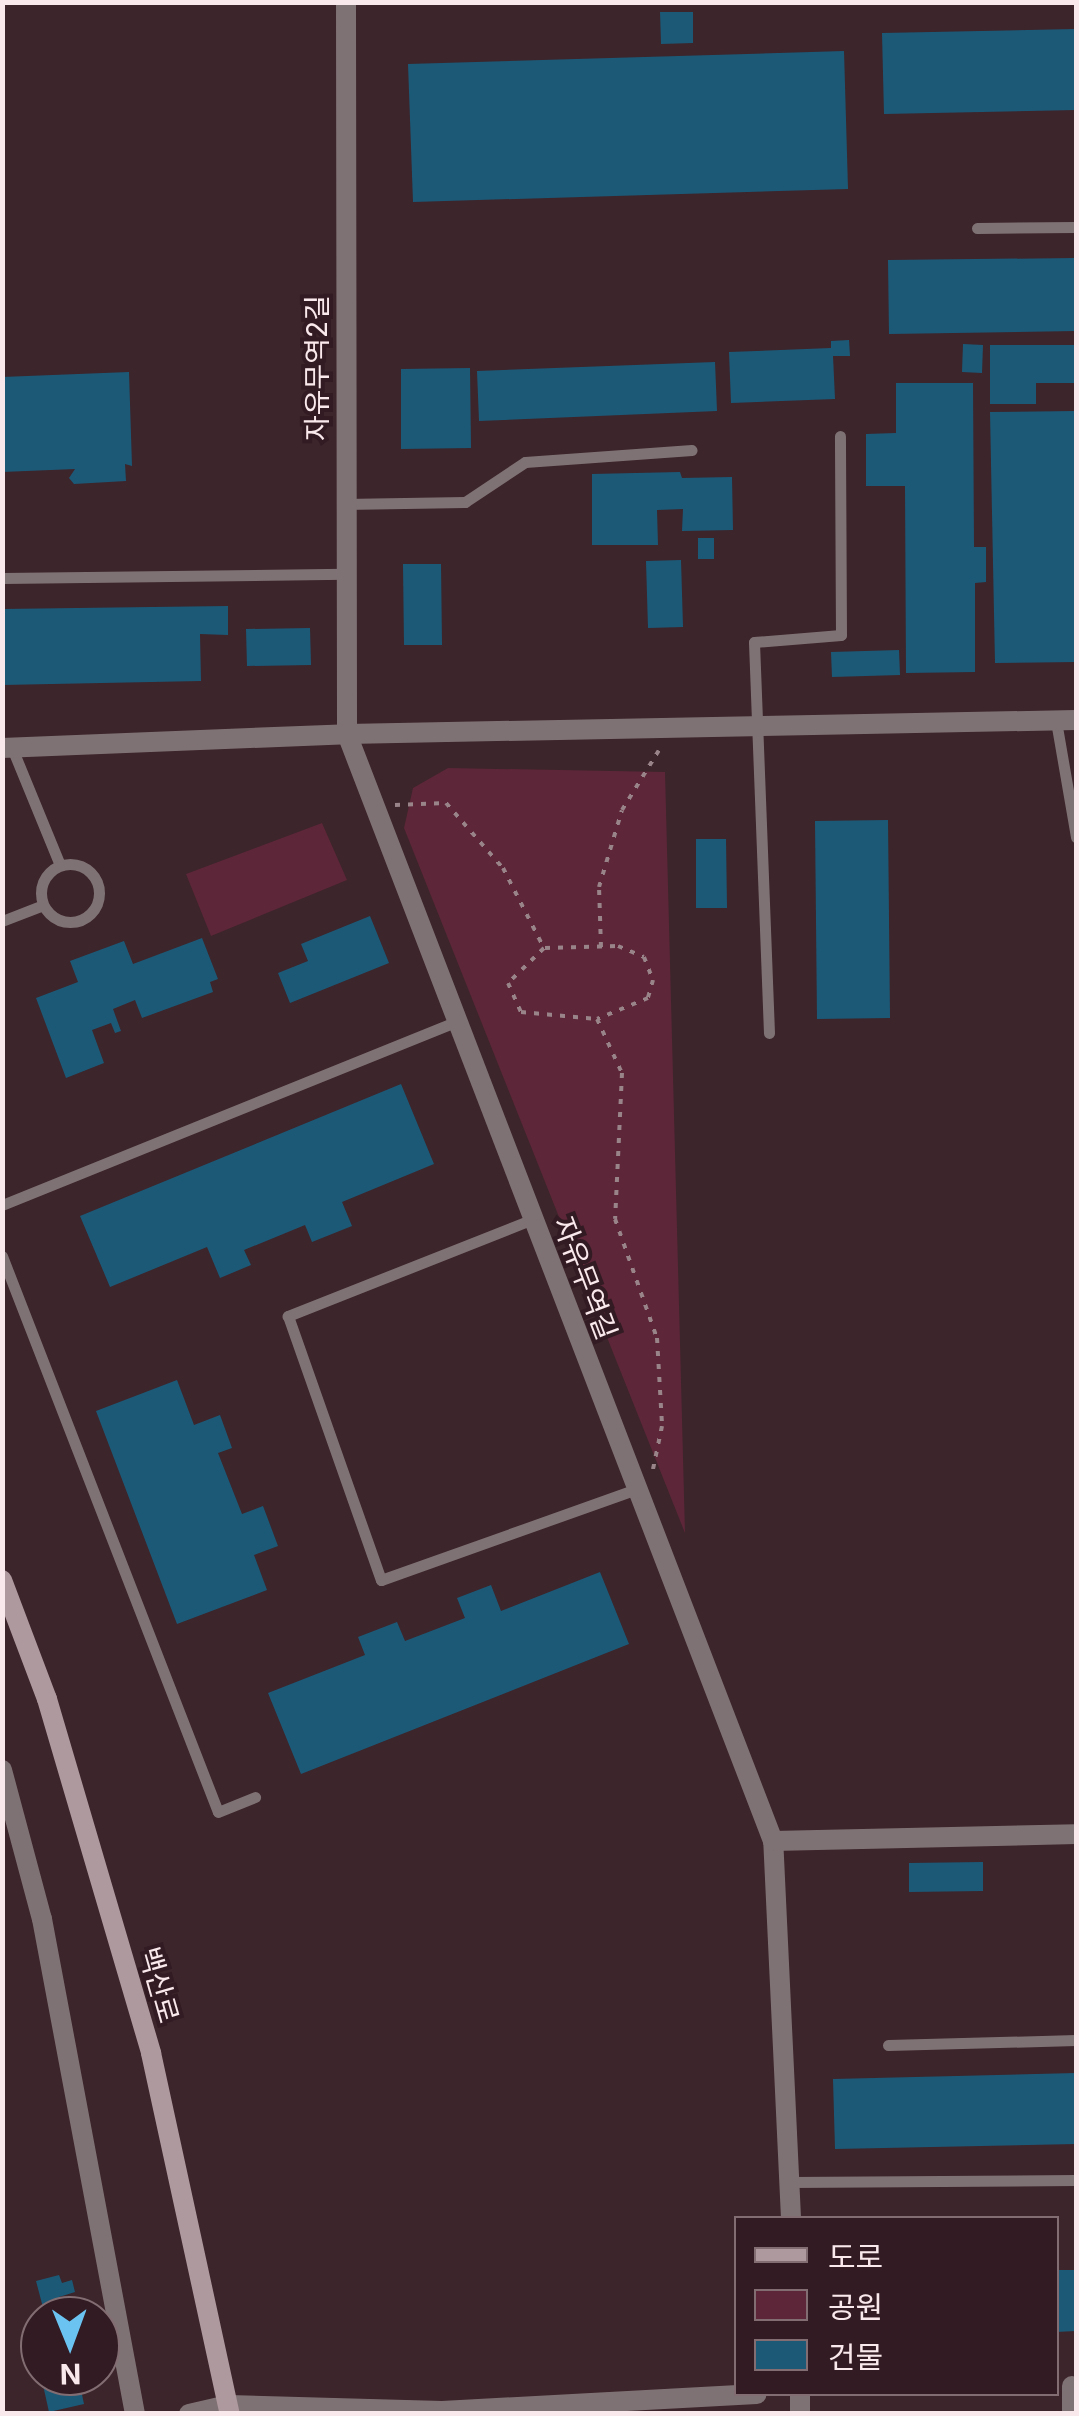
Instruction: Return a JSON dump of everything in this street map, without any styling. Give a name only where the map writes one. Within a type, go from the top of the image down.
[{"type":"main road","name":"백산로","points":[[2,1580],[47,1699],[150,2054],[229,2409]]},
{"type":"street","name":"자유무역2길","points":[[346,2],[344,504],[348,734]]},
{"type":"street","points":[[7,748],[348,734],[1066,720]]},
{"type":"street","name":"자유무역길","points":[[348,734],[773,1841],[791,2216]]},
{"type":"street","points":[[2,1770],[42,1919],[136,2414]]},
{"type":"street","points":[[773,1841],[1076,1834]]},
{"type":"street","points":[[1068,2386],[1072,2414]]},
{"type":"street","points":[[189,2414],[229,2409],[442,2412],[734,2395]]},
{"type":"lane","points":[[976,228],[1076,227]]},
{"type":"lane","points":[[768,1033],[754,726],[754,642],[840,635],[840,436]]},
{"type":"lane","points":[[344,504],[465,502],[525,462],[692,450]]},
{"type":"lane","points":[[2,578],[345,574]]},
{"type":"lane","points":[[1066,720],[1076,838]]},
{"type":"lane","points":[[7,748],[60,865]]},
{"type":"lane","points":[[60,865],[79,866],[94,876],[96,904],[84,918],[66,922],[43,905],[41,886],[60,865]]},
{"type":"lane","points":[[2,921],[43,905]]},
{"type":"lane","points":[[2,1205],[457,1021]]},
{"type":"lane","points":[[533,1220],[288,1316],[382,1580],[637,1489]]},
{"type":"lane","points":[[2,1256],[218,1812],[255,1797]]},
{"type":"lane","points":[[888,2045],[1076,2040]]},
{"type":"lane","points":[[790,2182],[1076,2180]]},
{"type":"path","points":[[600,947],[600,887],[622,810],[672,728]]},
{"type":"path","points":[[375,806],[446,804],[502,868],[544,948]]},
{"type":"path","points":[[618,946],[644,957],[653,980],[648,998],[597,1018],[521,1012],[508,983],[544,948],[600,947],[618,946]]},
{"type":"path","points":[[597,1018],[622,1073],[615,1219],[657,1338],[662,1426],[653,1470],[637,1489]]},
{"type":"green space","points":[[448,768],[665,772],[685,1533],[404,828],[413,788]]},
{"type":"green space","points":[[322,823],[347,880],[211,936],[186,874]]},
{"type":"building","points":[[660,12],[693,12],[693,43],[661,44]]},
{"type":"building","points":[[1076,29],[1076,110],[884,114],[882,33]]},
{"type":"building","points":[[844,51],[848,189],[413,202],[408,64]]},
{"type":"building","points":[[1076,258],[1076,331],[889,334],[888,260]]},
{"type":"building","points":[[849,340],[850,356],[833,356],[835,399],[731,403],[729,352],[831,348],[831,341]]},
{"type":"building","points":[[963,344],[983,345],[982,373],[962,372]]},
{"type":"building","points":[[990,345],[1076,345],[1076,383],[1036,383],[1036,404],[990,404]]},
{"type":"building","points":[[715,362],[717,411],[479,421],[477,371]]},
{"type":"building","points":[[470,368],[471,448],[401,449],[401,369]]},
{"type":"building","points":[[129,372],[132,466],[125,464],[126,481],[74,484],[69,478],[75,469],[2,472],[2,377]]},
{"type":"building","points":[[896,383],[973,383],[974,547],[986,547],[986,582],[975,583],[975,672],[906,673],[905,486],[866,486],[866,434],[896,433]]},
{"type":"building","points":[[1076,411],[1076,662],[995,663],[990,412]]},
{"type":"building","points":[[680,472],[682,478],[732,477],[733,530],[682,531],[683,509],[657,510],[658,545],[592,545],[592,474]]},
{"type":"building","points":[[698,538],[714,538],[714,559],[698,559]]},
{"type":"building","points":[[681,560],[683,627],[648,628],[646,561]]},
{"type":"building","points":[[403,564],[441,564],[442,645],[404,645]]},
{"type":"building","points":[[228,606],[228,635],[200,634],[201,681],[2,685],[2,609]]},
{"type":"building","points":[[310,628],[311,665],[247,666],[246,629]]},
{"type":"building","points":[[899,650],[900,675],[832,677],[831,652]]},
{"type":"building","points":[[888,820],[890,1018],[817,1019],[815,821]]},
{"type":"building","points":[[696,839],[726,839],[727,908],[696,908]]},
{"type":"building","points":[[370,916],[389,963],[290,1003],[278,973],[308,961],[301,944]]},
{"type":"building","points":[[202,938],[218,979],[210,982],[213,992],[142,1018],[135,1000],[113,1009],[121,1031],[115,1033],[111,1023],[92,1030],[104,1063],[66,1078],[36,998],[78,982],[70,961],[124,941],[133,964]]},
{"type":"building","points":[[401,1084],[434,1164],[342,1202],[352,1226],[312,1242],[305,1225],[244,1250],[251,1265],[220,1278],[207,1247],[110,1287],[80,1216]]},
{"type":"building","points":[[177,1380],[194,1425],[220,1415],[232,1448],[218,1453],[242,1514],[263,1506],[278,1546],[254,1555],[267,1590],[177,1624],[96,1411]]},
{"type":"building","points":[[600,1572],[629,1644],[301,1774],[268,1693],[365,1655],[358,1637],[397,1622],[405,1641],[465,1618],[457,1598],[491,1585],[501,1611]]},
{"type":"building","points":[[983,1862],[983,1891],[909,1892],[909,1863]]},
{"type":"building","points":[[1076,2073],[1076,2144],[835,2149],[833,2079]]},
{"type":"building","points":[[1059,2270],[1076,2270],[1076,2331],[1059,2332]]},
{"type":"building","points":[[59,2275],[62,2283],[72,2280],[75,2292],[40,2296],[36,2281]]},
{"type":"building","points":[[45,2396],[82,2396],[84,2404],[49,2412]]}]
